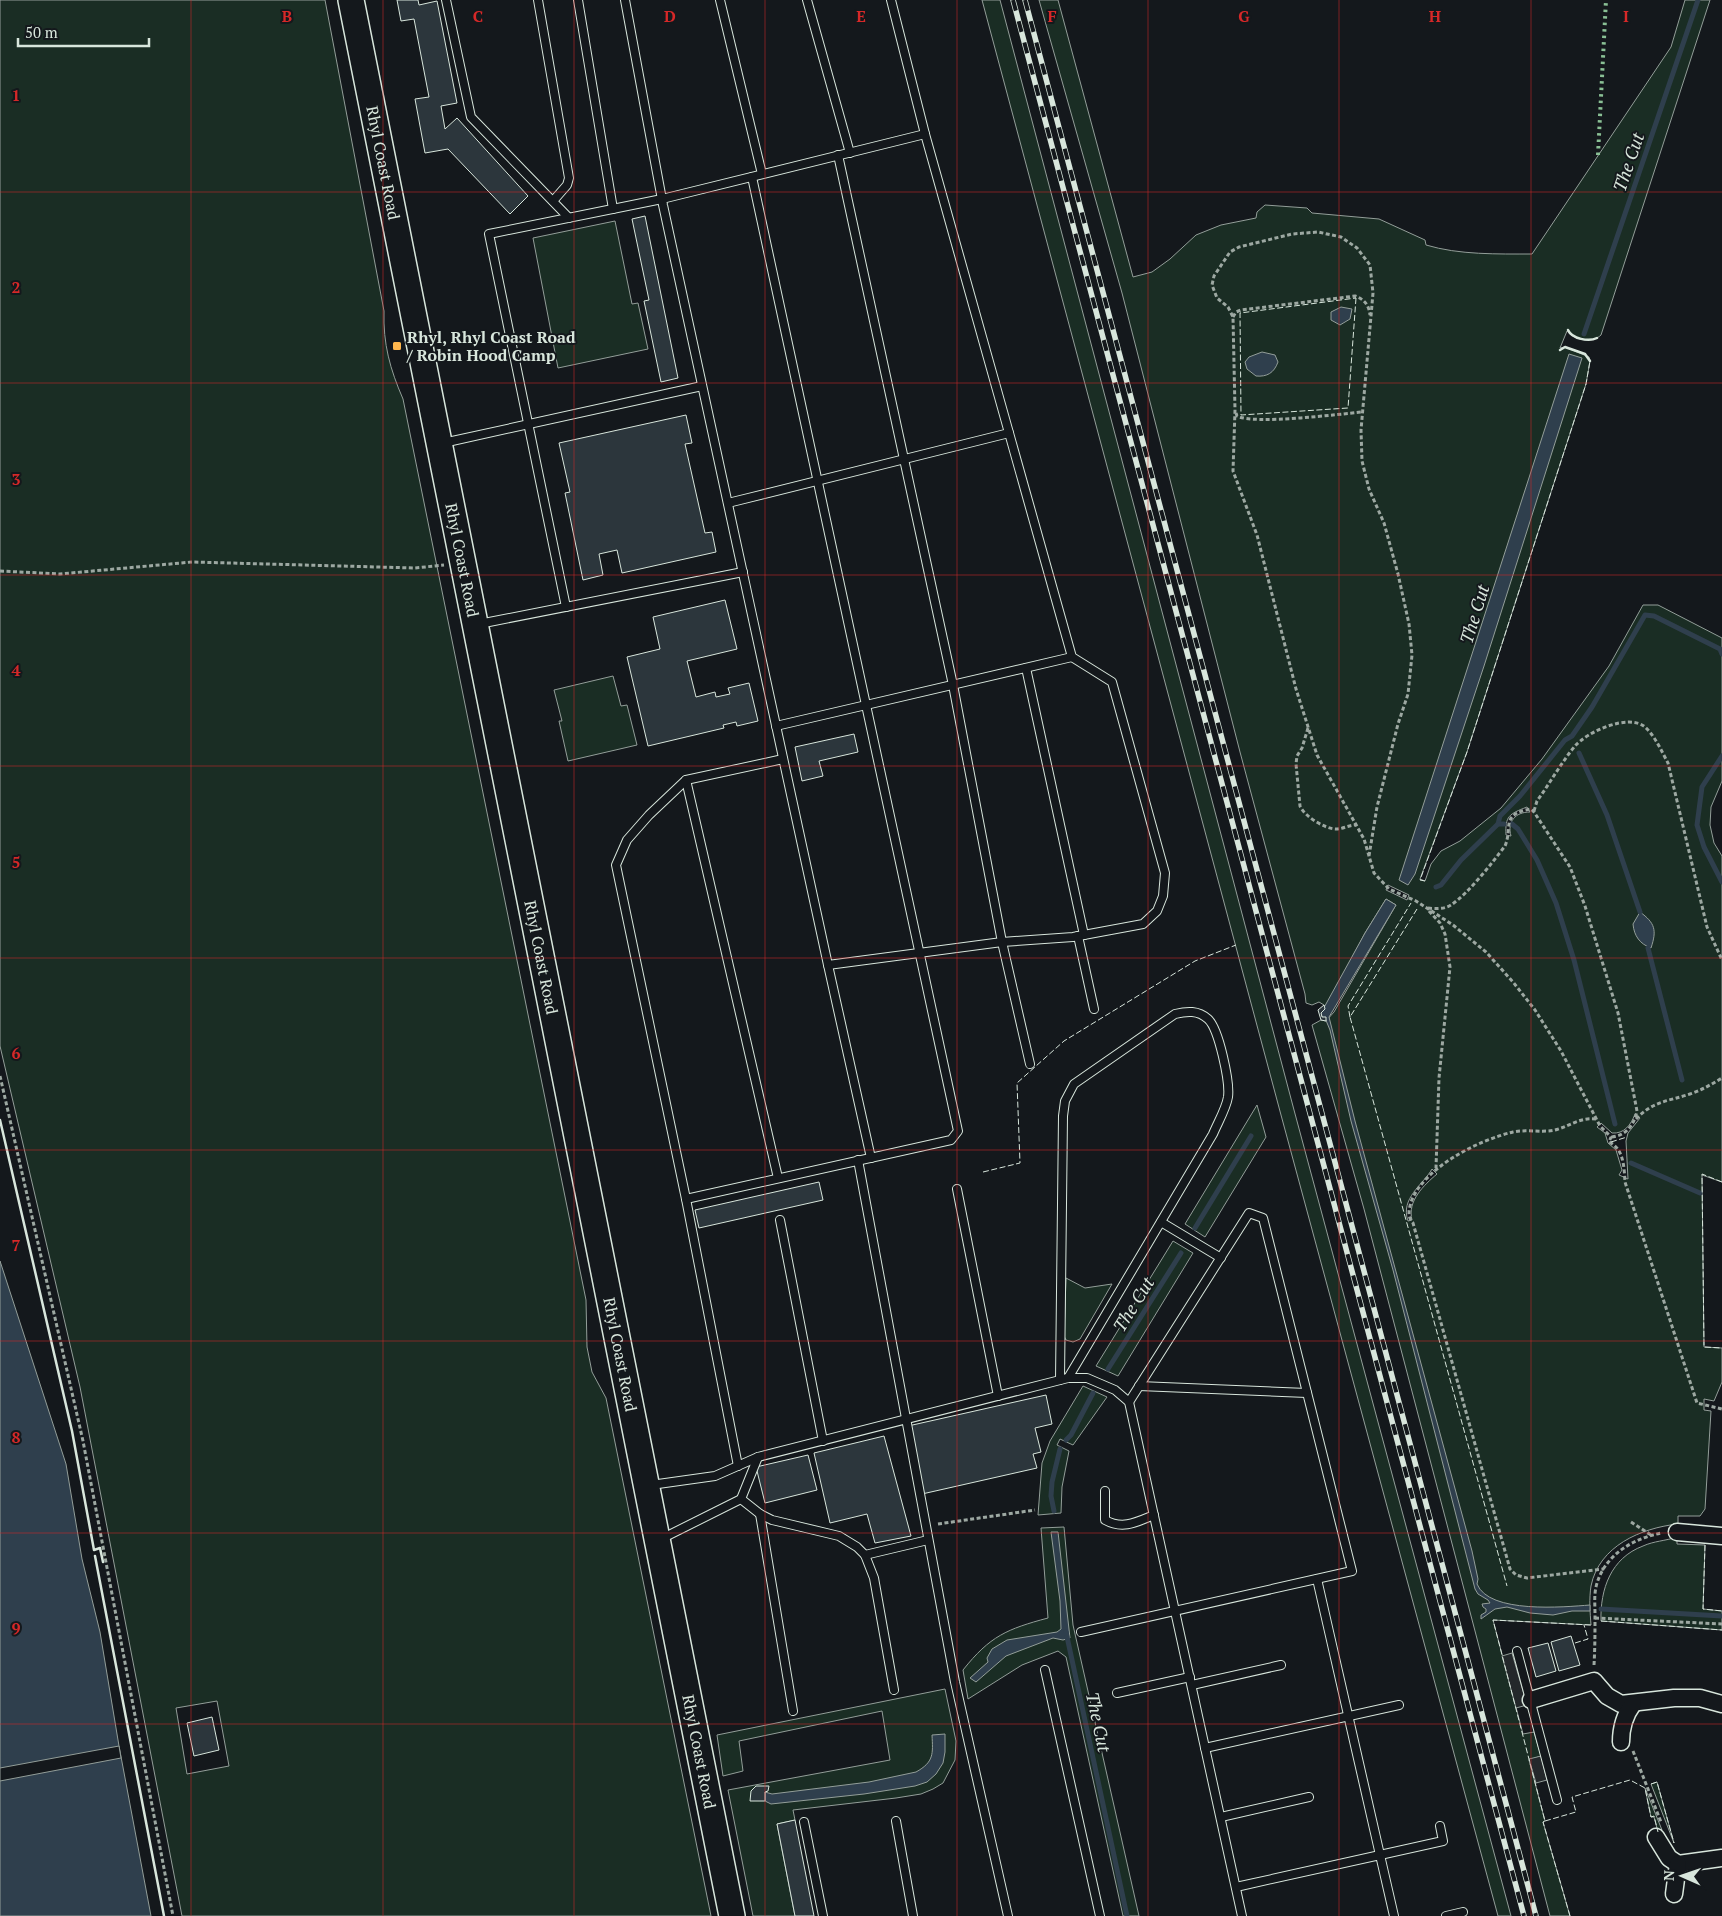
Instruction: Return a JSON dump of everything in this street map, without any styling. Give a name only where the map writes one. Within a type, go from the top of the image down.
[{"type":"main road","name":"Rhyl Coast Road","points":[[351,0],[732,1916]]},
{"type":"street","points":[[1677,1532],[1722,1536]]},
{"type":"street","points":[[1531,1700],[1594,1681],[1616,1703],[1633,1704],[1657,1699],[1700,1698],[1722,1704]]},
{"type":"street","points":[[1621,1742],[1623,1721],[1633,1704]]},
{"type":"street","points":[[1656,1837],[1668,1858],[1678,1864],[1722,1858]]},
{"type":"street","points":[[1674,1894],[1678,1864]]},
{"type":"lane","points":[[446,0],[471,117],[569,218]]},
{"type":"lane","points":[[538,0],[569,178],[567,185],[553,201]]},
{"type":"lane","points":[[578,0],[613,209]]},
{"type":"lane","points":[[625,0],[662,199],[871,1158]]},
{"type":"lane","points":[[720,0],[762,174]]},
{"type":"lane","points":[[807,0],[850,152]]},
{"type":"lane","points":[[891,0],[925,134],[1072,658]]},
{"type":"lane","points":[[566,607],[489,234],[662,199],[925,134]]},
{"type":"lane","points":[[838,155],[953,685],[1002,942],[1030,1064]]},
{"type":"lane","points":[[686,1199],[951,1140],[958,1131],[752,177]]},
{"type":"lane","points":[[439,444],[702,386]]},
{"type":"lane","points":[[728,503],[1009,433]]},
{"type":"lane","points":[[475,625],[743,572]]},
{"type":"lane","points":[[776,726],[1072,658],[1112,682],[1165,873],[1163,896],[1156,911],[1143,924],[1081,936],[1002,942],[828,965]]},
{"type":"lane","points":[[1026,668],[1094,1008]]},
{"type":"lane","points":[[738,1466],[686,1199],[616,865],[627,840],[686,780],[783,759]]},
{"type":"lane","points":[[686,780],[778,1178]]},
{"type":"lane","points":[[1188,1011],[1201,1014],[1210,1020],[1220,1046],[1228,1077],[1228,1098],[1213,1134],[1064,1379],[1063,1116],[1067,1096],[1074,1084],[1175,1014],[1188,1011]]},
{"type":"lane","points":[[858,1160],[955,1682],[1008,1916]]},
{"type":"lane","points":[[957,1189],[998,1396]]},
{"type":"lane","points":[[1081,1632],[1352,1571],[1263,1218],[1249,1213],[1129,1402]]},
{"type":"lane","points":[[780,1220],[823,1441]]},
{"type":"lane","points":[[1161,1222],[1220,1258]]},
{"type":"lane","points":[[646,1486],[715,1476],[758,1457],[1064,1379],[1087,1378],[1116,1390],[1129,1402],[1242,1916]]},
{"type":"lane","points":[[1139,1386],[1307,1393]]},
{"type":"lane","points":[[657,1541],[741,1499],[758,1457]]},
{"type":"lane","points":[[1105,1491],[1105,1520],[1113,1525],[1129,1525],[1154,1515]]},
{"type":"lane","points":[[741,1499],[760,1514],[780,1522],[839,1536],[857,1547],[865,1555],[874,1578],[894,1690]]},
{"type":"lane","points":[[760,1514],[793,1711]]},
{"type":"lane","points":[[865,1555],[928,1540]]},
{"type":"lane","points":[[1317,1578],[1394,1916]]},
{"type":"lane","points":[[1517,1650],[1557,1800]]},
{"type":"lane","points":[[1117,1693],[1281,1665]]},
{"type":"lane","points":[[1044,1670],[1100,1916]]},
{"type":"lane","points":[[1205,1748],[1399,1705]]},
{"type":"lane","points":[[1221,1817],[1308,1798]]},
{"type":"lane","points":[[896,1821],[913,1916]]},
{"type":"lane","points":[[804,1822],[823,1916]]},
{"type":"lane","points":[[1236,1887],[1442,1841],[1440,1826]]},
{"type":"lane","points":[[1446,1916],[1463,1912]]},
{"type":"path","points":[[1370,856],[1377,807],[1398,724],[1408,694],[1412,655],[1409,624],[1398,574],[1384,522],[1368,489],[1362,461],[1362,412],[1373,294],[1370,265],[1357,248],[1341,237],[1318,232],[1283,236],[1238,247],[1230,252],[1214,276],[1212,285],[1218,298],[1228,307],[1233,317],[1235,410],[1233,471],[1258,535],[1296,689],[1308,728],[1317,754],[1364,839],[1374,873],[1389,889],[1425,907],[1453,925],[1486,952],[1513,982],[1562,1051],[1596,1120],[1611,1137]]},
{"type":"path","points":[[1233,317],[1236,312],[1241,310],[1355,296],[1365,301],[1371,320]]},
{"type":"path","points":[[1235,410],[1237,416],[1242,419],[1260,420],[1362,412]]},
{"type":"path","points":[[0,571],[60,574],[192,562],[415,568],[463,563]]},
{"type":"path","points":[[1534,812],[1537,801],[1580,742],[1595,732],[1621,722],[1630,721],[1645,727],[1668,763],[1707,926],[1722,960]]},
{"type":"path","points":[[1308,728],[1302,748],[1297,756],[1296,764],[1302,812],[1308,817],[1334,829],[1356,826]]},
{"type":"path","points":[[1425,907],[1444,908],[1452,904],[1471,886],[1505,846],[1508,839],[1508,822],[1511,818],[1526,810],[1531,809],[1534,812],[1570,867],[1585,906],[1618,1013],[1637,1111],[1635,1120]]},
{"type":"path","points":[[1425,907],[1440,923],[1445,934],[1450,967],[1439,1078],[1436,1170]]},
{"type":"path","points":[[0,1076],[83,1441],[173,1916]]},
{"type":"path","points":[[1611,1137],[1622,1135],[1635,1120],[1652,1106],[1668,1099],[1689,1095],[1722,1078]]},
{"type":"path","points":[[1596,1120],[1580,1120],[1550,1131],[1514,1132],[1480,1144],[1436,1170],[1420,1186],[1410,1205],[1409,1218],[1413,1223],[1510,1569],[1516,1576],[1527,1578],[1604,1569]]},
{"type":"path","points":[[1611,1137],[1609,1142],[1618,1149],[1621,1156],[1625,1182],[1697,1403],[1722,1409]]},
{"type":"path","points":[[925,1526],[1035,1510]]},
{"type":"path","points":[[1631,1522],[1650,1535]]},
{"type":"path","points":[[1594,1681],[1596,1586],[1604,1569],[1617,1553],[1638,1539],[1650,1535],[1677,1532]]},
{"type":"path","points":[[1595,1616],[1722,1624]]},
{"type":"path","points":[[1621,1742],[1633,1750],[1665,1833],[1656,1837]]},
{"type":"green space","points":[[0,0],[325,0],[384,311],[388,356],[403,399],[586,1300],[587,1347],[592,1372],[606,1398],[711,1916],[182,1916],[80,1387],[0,1046]],"holes":[[[217,1701],[229,1766],[187,1774],[176,1708]]]},
{"type":"green space","points":[[982,0],[1000,0],[1294,1110],[1511,1916],[1498,1916]]},
{"type":"green space","points":[[1039,0],[1058,0],[1133,277],[1152,272],[1170,259],[1196,235],[1221,225],[1256,218],[1257,212],[1265,205],[1307,208],[1312,213],[1379,219],[1425,240],[1426,245],[1452,251],[1532,254],[1671,47],[1685,0],[1710,0],[1601,335],[1597,338],[1583,340],[1574,337],[1567,331],[1560,348],[1565,347],[1589,357],[1586,384],[1467,752],[1420,879],[1425,881],[1431,864],[1441,851],[1460,841],[1501,808],[1542,759],[1609,666],[1643,605],[1658,605],[1722,638],[1722,781],[1711,807],[1710,825],[1714,843],[1722,856],[1722,1182],[1702,1175],[1704,1347],[1722,1348],[1722,1382],[1714,1401],[1704,1399],[1704,1410],[1711,1411],[1705,1509],[1700,1516],[1678,1516],[1678,1524],[1664,1526],[1636,1535],[1612,1550],[1596,1572],[1591,1586],[1591,1625],[1493,1620],[1523,1734],[1534,1732],[1541,1756],[1529,1760],[1545,1821],[1543,1822],[1570,1916],[1550,1916],[1364,1209],[1312,1025],[1321,1020],[1326,1021],[1334,1012],[1396,905],[1386,899],[1365,933],[1325,1009],[1324,1005],[1319,1002],[1312,1005],[1306,1003],[1122,293]],"holes":[[[1527,807],[1530,812],[1516,816],[1511,822],[1511,836],[1506,835],[1506,824],[1509,816]],[[1388,885],[1409,895],[1407,900],[1386,890]],[[1635,1114],[1640,1118],[1628,1133],[1626,1141],[1628,1179],[1619,1175],[1622,1170],[1616,1150],[1608,1143],[1605,1133],[1597,1127],[1601,1123],[1612,1133],[1616,1133],[1626,1128]],[[1432,1169],[1437,1174],[1427,1183],[1414,1200],[1411,1213],[1412,1220],[1408,1221],[1407,1205],[1414,1192]]]},
{"type":"green space","points":[[615,221],[632,304],[638,303],[648,349],[558,368],[533,238]]},
{"type":"green space","points":[[613,676],[621,706],[627,705],[637,745],[568,761],[559,721],[562,721],[554,690]]},
{"type":"green space","points":[[1257,1105],[1266,1137],[1205,1237],[1185,1224]]},
{"type":"green space","points":[[1173,1241],[1193,1253],[1118,1376],[1096,1366]]},
{"type":"green space","points":[[1066,1278],[1085,1288],[1112,1284],[1080,1339],[1073,1342],[1066,1340],[1064,1336]]},
{"type":"green space","points":[[1083,1386],[1107,1397],[1073,1445],[1060,1439],[1057,1445],[1069,1451],[1062,1487],[1061,1513],[1038,1515],[1042,1463],[1050,1441]]},
{"type":"green space","points":[[1064,1527],[1073,1625],[1139,1916],[1123,1916],[1066,1657],[1058,1651],[1022,1665],[968,1699],[963,1670],[973,1658],[1000,1635],[1048,1618],[1041,1528]]},
{"type":"green space","points":[[1677,1537],[1677,1544],[1705,1545],[1703,1609],[1722,1611],[1722,1630],[1601,1621],[1605,1586],[1615,1567],[1623,1558],[1632,1551],[1647,1544]]},
{"type":"green space","points":[[945,1689],[956,1741],[955,1760],[943,1783],[921,1794],[793,1810],[795,1820],[777,1824],[795,1916],[753,1916],[728,1790],[890,1760],[882,1711],[739,1741],[743,1771],[723,1776],[717,1735]]},
{"type":"green space","points":[[1657,1782],[1674,1843],[1651,1784]]},
{"type":"green space","points":[[1645,1788],[1662,1830],[1658,1832],[1654,1817],[1651,1817]]},
{"type":"shaded area","points":[[1512,1653],[1527,1705],[1516,1708],[1502,1656]]},
{"type":"shaded area","points":[[1541,1756],[1547,1780],[1536,1783],[1529,1759]]},
{"type":"water","points":[[1341,307],[1352,309],[1350,319],[1340,325],[1331,320],[1331,312]]},
{"type":"water","points":[[1262,352],[1275,355],[1278,362],[1270,374],[1256,376],[1247,369],[1245,362],[1249,357]]},
{"type":"water","points":[[1569,354],[1582,358],[1484,666],[1415,874],[1408,885],[1399,880]]},
{"type":"water","points":[[1386,899],[1396,905],[1329,1017],[1355,1121],[1472,1551],[1478,1579],[1477,1584],[1484,1594],[1511,1604],[1546,1607],[1590,1605],[1590,1611],[1572,1611],[1553,1615],[1530,1613],[1507,1607],[1495,1609],[1481,1619],[1481,1615],[1486,1612],[1482,1604],[1490,1603],[1478,1594],[1475,1589],[1393,1270],[1351,1121],[1330,1030],[1321,1013]]},
{"type":"water","points":[[1640,912],[1652,923],[1654,936],[1651,948],[1641,942],[1636,936],[1633,924]]},
{"type":"water","points":[[0,1261],[66,1464],[82,1559],[100,1632],[151,1916],[0,1916]]},
{"type":"water","points":[[1051,1532],[1058,1532],[1070,1638],[1063,1640],[1053,1638],[1006,1656],[976,1682],[970,1678],[988,1662],[987,1658],[992,1649],[1007,1640],[1057,1632],[1061,1629],[1060,1601]]},
{"type":"water","points":[[945,1734],[943,1763],[936,1774],[927,1782],[915,1786],[864,1794],[771,1804],[765,1801],[765,1792],[772,1794],[869,1782],[916,1772],[926,1765],[931,1757],[932,1735]]},
{"type":"pier","points":[[119,1746],[121,1758],[0,1781],[0,1768]]},
{"type":"building","points":[[397,0],[418,0],[419,5],[437,1],[457,103],[441,106],[445,129],[457,118],[528,196],[510,214],[448,149],[425,153],[415,99],[429,97],[414,19],[401,21]]},
{"type":"building","points":[[645,216],[678,378],[661,382],[644,301],[649,300],[632,219]]},
{"type":"building","points":[[686,415],[692,443],[685,444],[705,533],[712,532],[716,552],[622,573],[617,550],[599,554],[603,575],[583,580],[565,493],[570,492],[559,443]]},
{"type":"building","points":[[725,600],[737,649],[687,661],[696,697],[715,692],[716,697],[730,694],[728,688],[749,683],[758,721],[737,726],[736,722],[723,725],[724,728],[648,746],[627,657],[660,649],[653,617]]},
{"type":"building","points":[[854,734],[858,752],[819,761],[823,776],[802,781],[795,747]]},
{"type":"building","points":[[1324,1005],[1325,1009],[1321,1013],[1322,1017],[1326,1017],[1326,1021],[1321,1020],[1318,1010]]},
{"type":"building","points":[[819,1182],[823,1200],[699,1228],[695,1210]]},
{"type":"building","points":[[1046,1395],[1052,1424],[1035,1428],[1041,1452],[1033,1454],[1037,1468],[922,1494],[908,1426]]},
{"type":"building","points":[[884,1436],[911,1536],[875,1543],[867,1514],[830,1523],[814,1453]]},
{"type":"building","points":[[808,1455],[817,1490],[765,1503],[756,1467]]},
{"type":"building","points":[[1571,1636],[1580,1665],[1559,1671],[1551,1642]]},
{"type":"building","points":[[1548,1643],[1556,1671],[1536,1677],[1528,1648]]},
{"type":"building","points":[[212,1717],[219,1750],[194,1756],[187,1723]]},
{"type":"building","points":[[756,1786],[769,1786],[768,1791],[765,1792],[765,1801],[750,1801],[751,1791]]},
{"type":"building","points":[[795,1820],[814,1916],[795,1916],[777,1824]]},
{"type":"waterway","name":"The Cut","points":[[1584,334],[1698,0]]},
{"type":"waterway","points":[[1498,824],[1500,816],[1520,796],[1565,740],[1572,736],[1592,707],[1645,615],[1654,616],[1720,649],[1722,654]]},
{"type":"waterway","points":[[1579,753],[1607,815],[1640,912]]},
{"type":"waterway","points":[[1722,756],[1702,787],[1697,825],[1704,847],[1722,882]]},
{"type":"waterway","points":[[1436,887],[1441,885],[1461,860],[1498,824],[1504,824]]},
{"type":"waterway","points":[[1512,824],[1518,829],[1537,860],[1556,903],[1574,960],[1615,1124]]},
{"type":"waterway","points":[[1648,948],[1682,1080]]},
{"type":"waterway","name":"The Cut","points":[[1195,1228],[1251,1136]]},
{"type":"waterway","points":[[1631,1163],[1700,1193]]},
{"type":"waterway","name":"The Cut","points":[[1108,1369],[1181,1253]]},
{"type":"waterway","name":"The Cut","points":[[1066,1440],[1071,1435],[1093,1393]]},
{"type":"waterway","name":"The Cut","points":[[1054,1511],[1051,1496],[1052,1482],[1060,1449]]},
{"type":"waterway","points":[[1601,1609],[1722,1616]]},
{"type":"waterway","name":"The Cut","points":[[1066,1632],[1127,1916]]},
{"type":"railway","points":[[1013,0],[1524,1916]]},
{"type":"railway","points":[[1025,0],[1536,1916]]},
{"type":"hedge","points":[[1598,155],[1606,0]]},
{"type":"fence","points":[[1356,298],[1348,408],[1241,415],[1240,313],[1356,298]]},
{"type":"fence","points":[[1425,881],[1420,880],[1467,752],[1586,384],[1590,361]]},
{"type":"fence","points":[[1350,1017],[1348,1006],[1411,903]]},
{"type":"fence","points":[[1417,909],[1350,1017],[1507,1586]]},
{"type":"fence","points":[[983,1172],[1020,1163],[1017,1083],[1064,1041],[1195,961],[1236,945]]},
{"type":"fence","points":[[1611,1142],[1627,1137]]},
{"type":"fence","points":[[1722,1182],[1702,1174],[1704,1347],[1722,1348]]},
{"type":"fence","points":[[1705,1545],[1703,1609],[1722,1611]]},
{"type":"fence","points":[[1570,1916],[1543,1822],[1545,1821],[1493,1620],[1591,1625]]},
{"type":"fence","points":[[1601,1621],[1722,1630]]},
{"type":"fence","points":[[1575,1643],[1588,1639],[1584,1625]]},
{"type":"fence","points":[[1545,1821],[1576,1812],[1572,1797],[1630,1780],[1645,1788],[1651,1817],[1654,1816],[1658,1832]]},
{"type":"fence","points":[[1651,1784],[1657,1782],[1674,1843]]},
{"type":"wall","points":[[1568,330],[1573,336],[1581,339],[1590,340],[1597,338]]},
{"type":"wall","points":[[1560,350],[1565,347],[1585,354],[1590,361]]},
{"type":"wall","points":[[0,1120],[72,1431],[94,1550],[100,1548],[103,1562]]},
{"type":"wall","points":[[95,1556],[164,1916]]},
{"type":"place","name":"Rhyl, Rhyl Coast Road / Robin Hood Camp","points":[[397,346]]}]
